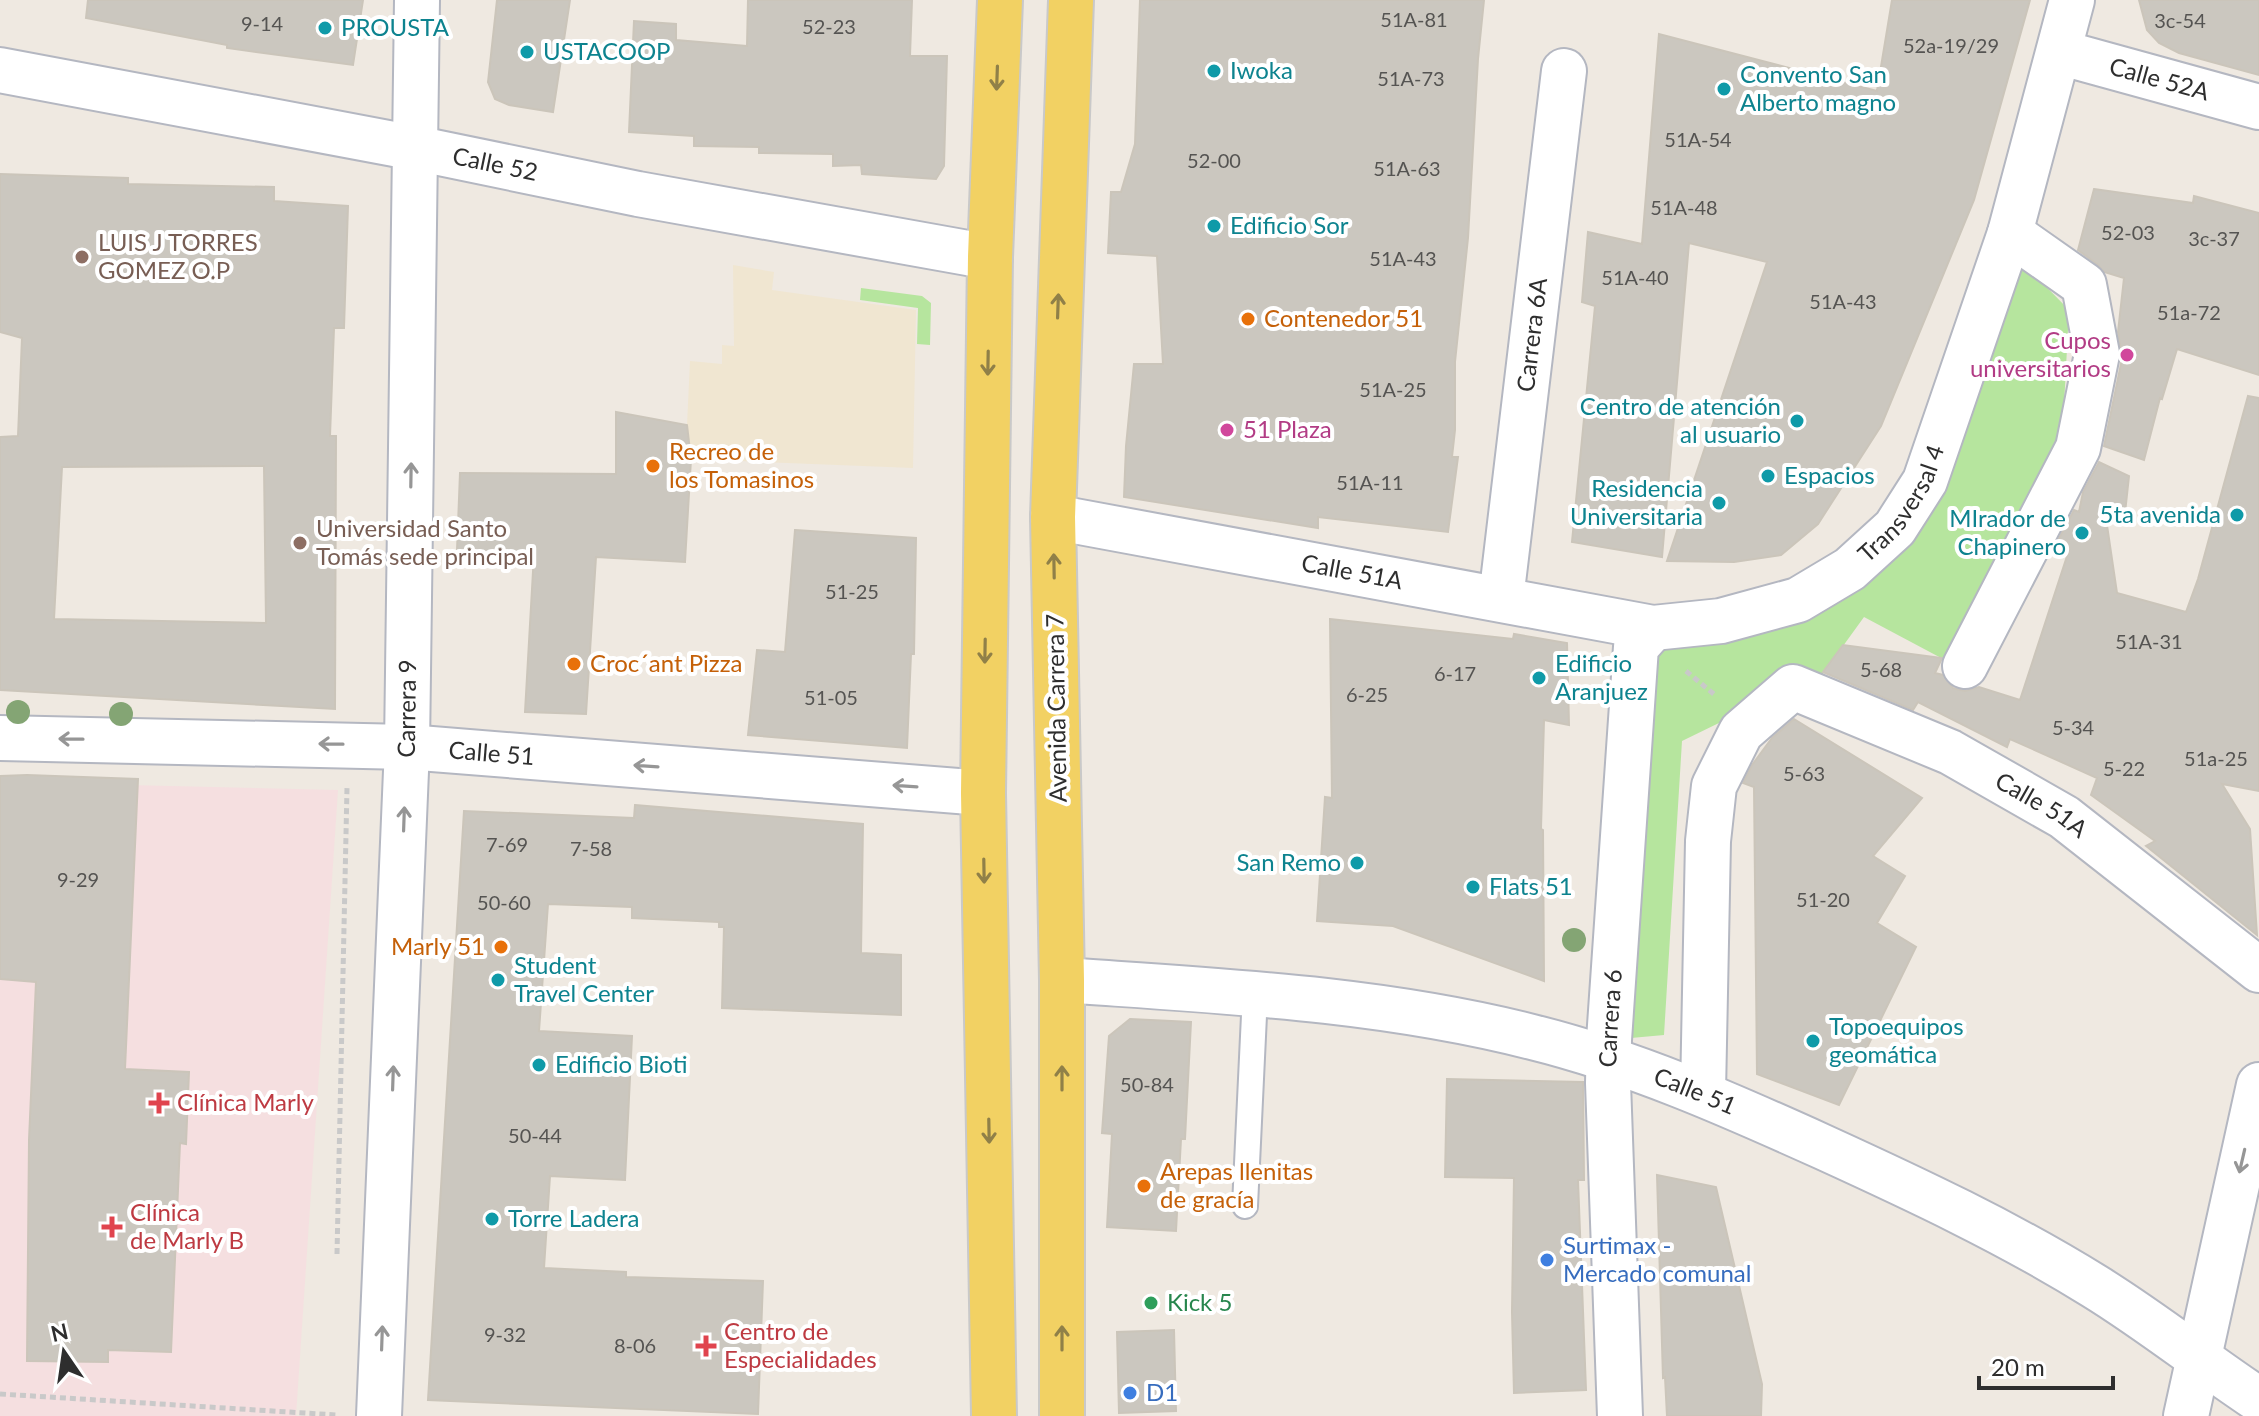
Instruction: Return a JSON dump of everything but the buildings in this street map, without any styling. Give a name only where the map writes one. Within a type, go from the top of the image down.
[{"type":"main road","points":[[994,1416],[983,793],[990,257],[1000,0]]},
{"type":"main road","name":"Avenida Carrera 7","points":[[1062,1416],[1062,980],[1053,517],[1057,333],[1071,0]]},
{"type":"street","name":"Carrera 9","points":[[379,1416],[407,747],[417,0]]},
{"type":"street","name":"Transversal 4","points":[[1649,632],[1721,621],[1798,600],[1850,569],[1895,528],[1925,481],[2010,233],[2072,0]]},
{"type":"street","name":"Calle 52A","points":[[2059,52],[2259,107]]},
{"type":"street","name":"Calle 52","points":[[0,70],[415,148],[638,194],[990,257]]},
{"type":"street","name":"Carrera 6A","points":[[1501,599],[1564,71]]},
{"type":"street","points":[[1965,666],[2078,448],[2097,354],[2084,285],[2010,233]]},
{"type":"street","name":"Calle 51A","points":[[1053,517],[1501,599],[1649,632]]},
{"type":"street","name":"Carrera 6","points":[[1620,1416],[1609,1059],[1636,647],[1649,632]]},
{"type":"street","name":"Calle 51A","points":[[1750,724],[1793,687],[1950,752],[2064,817],[2259,970]]},
{"type":"street","points":[[1703,1093],[1708,841],[1714,786],[1741,732],[1750,724]]},
{"type":"street","name":"Calle 51","points":[[0,738],[407,747],[983,793]]},
{"type":"street","name":"Calle 51","points":[[1062,980],[1255,994],[1449,1018],[1533,1037],[1609,1059],[1703,1093],[1950,1205],[2094,1286],[2259,1400]]},
{"type":"street","points":[[2186,1416],[2259,1085]]},
{"type":"lane","points":[[1245,1206],[1255,994]]},
{"type":"path","points":[[1649,632],[1750,724]]},
{"type":"path","points":[[337,1257],[347,782]]},
{"type":"path","points":[[0,1394],[334,1415],[334,1399]]},
{"type":"shaded area","points":[[733,265],[774,272],[772,290],[916,310],[913,468],[691,459],[687,425],[690,361],[722,364],[722,345],[734,346]]},
{"type":"shaded area","name":"Clínica Marly","points":[[0,782],[338,790],[296,1416],[0,1416]]},
{"type":"green space","points":[[2020,260],[2069,310],[2062,444],[1943,659],[1864,617],[1817,682],[1793,687],[1682,741],[1664,1035],[1620,1039],[1632,659],[1822,595],[1927,504]]},
{"type":"green space","points":[[861,288],[922,296],[931,303],[930,345],[917,344],[918,308],[860,300]]},
{"type":"place","name":"PROUSTA","points":[[325,28]]},
{"type":"place","name":"USTACOOP","points":[[527,52]]},
{"type":"place","name":"Iwoka","points":[[1214,71]]},
{"type":"place","name":"Convento San Alberto magno","points":[[1724,89]]},
{"type":"place","name":"Edificio Sor","points":[[1214,226]]},
{"type":"place","name":"LUIS J TORRES GOMEZ O.P","points":[[82,257]]},
{"type":"place","name":"Contenedor 51","points":[[1248,319]]},
{"type":"place","name":"Cupos universitarios","points":[[2127,355]]},
{"type":"place","name":"Centro de atención al usuario","points":[[1797,421]]},
{"type":"place","name":"51 Plaza","points":[[1227,430]]},
{"type":"place","name":"Recreo de los Tomasinos","points":[[653,466]]},
{"type":"place","name":"Espacios","points":[[1768,476]]},
{"type":"place","name":"Residencia Universitaria","points":[[1719,503]]},
{"type":"place","name":"5ta avenida","points":[[2237,515]]},
{"type":"place","name":"MIrador de Chapinero","points":[[2082,533]]},
{"type":"place","name":"Universidad Santo Tomás sede principal","points":[[300,543]]},
{"type":"place","name":"Croc´ant Pizza","points":[[574,664]]},
{"type":"place","name":"Edificio Aranjuez","points":[[1539,678]]},
{"type":"place","name":"San Remo","points":[[1357,863]]},
{"type":"place","name":"Flats 51","points":[[1473,887]]},
{"type":"place","name":"Marly 51","points":[[501,947]]},
{"type":"place","name":"Student Travel Center","points":[[498,980]]},
{"type":"place","name":"Topoequipos geomática","points":[[1813,1041]]},
{"type":"place","name":"Edificio Bioti","points":[[539,1065]]},
{"type":"place","name":"Clínica Marly","points":[[159,1103]]},
{"type":"place","name":"Arepas llenitas de gracía","points":[[1144,1186]]},
{"type":"place","name":"Torre Ladera","points":[[492,1219]]},
{"type":"place","name":"Clínica de Marly B","points":[[112,1227]]},
{"type":"place","name":"Surtimax - Mercado comunal","points":[[1547,1260]]},
{"type":"place","name":"Kick 5","points":[[1151,1303]]},
{"type":"place","name":"Centro de Especialidades","points":[[706,1346]]},
{"type":"place","name":"D1","points":[[1130,1393]]}]
